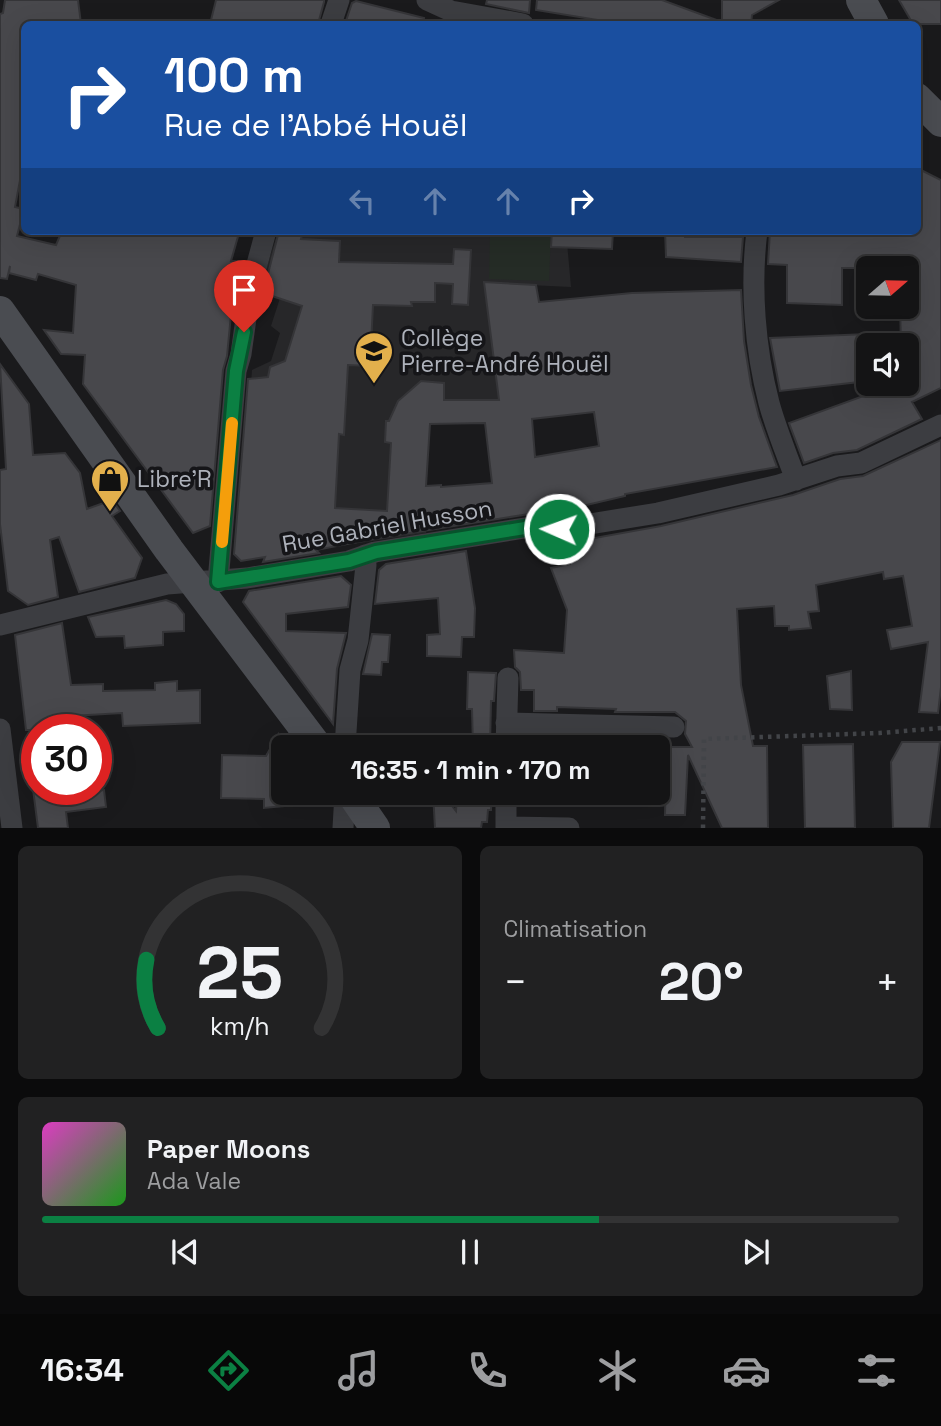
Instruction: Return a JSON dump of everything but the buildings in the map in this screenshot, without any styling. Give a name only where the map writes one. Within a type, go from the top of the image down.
[{"type":"street","points":[[332,21],[339,0]]},
{"type":"street","points":[[427,0],[451,11],[506,21]]},
{"type":"street","points":[[861,0],[872,21]]},
{"type":"street","points":[[921,102],[941,122]]},
{"type":"street","points":[[205,582],[250,289],[265,235]]},
{"type":"street","points":[[756,235],[754,253],[755,312],[761,359],[769,404],[796,480]]},
{"type":"street","points":[[0,311],[205,582],[309,735]]},
{"type":"street","name":"Rue Gabriel Husson","points":[[0,625],[167,584],[205,582],[349,561],[365,555],[531,527],[559,529],[658,513],[869,460],[941,425]]},
{"type":"street","points":[[346,735],[350,670],[359,640],[365,555]]},
{"type":"street","points":[[506,735],[508,678]]},
{"type":"street","points":[[506,723],[674,727]]},
{"type":"street","points":[[0,729],[12,828]]},
{"type":"street","points":[[343,828],[344,805]]},
{"type":"street","points":[[359,805],[375,828]]},
{"type":"street","points":[[506,805],[506,827],[569,828]]},
{"type":"path","points":[[703,828],[704,738],[880,733],[941,727]]},
{"type":"shaded area","name":"Collège Pierre-André Houël","points":[[277,235],[566,235],[571,287],[484,283],[499,400],[432,400],[426,483],[426,533],[333,547],[339,437],[248,427],[252,370],[271,361],[280,333],[271,326],[280,298],[262,292],[265,283],[262,282]]},
{"type":"shaded area","points":[[490,235],[551,235],[549,281],[489,279]]},
{"type":"slow traffic","points":[[222,542],[232,423]]},
{"type":"place","name":"Collège Pierre-André Houël","points":[[374,385]]},
{"type":"place","name":"Libre'R","points":[[110,513]]},
{"type":"route","points":[[244,332],[236,371],[218,582],[349,561],[376,552],[531,527],[559,529]]}]
